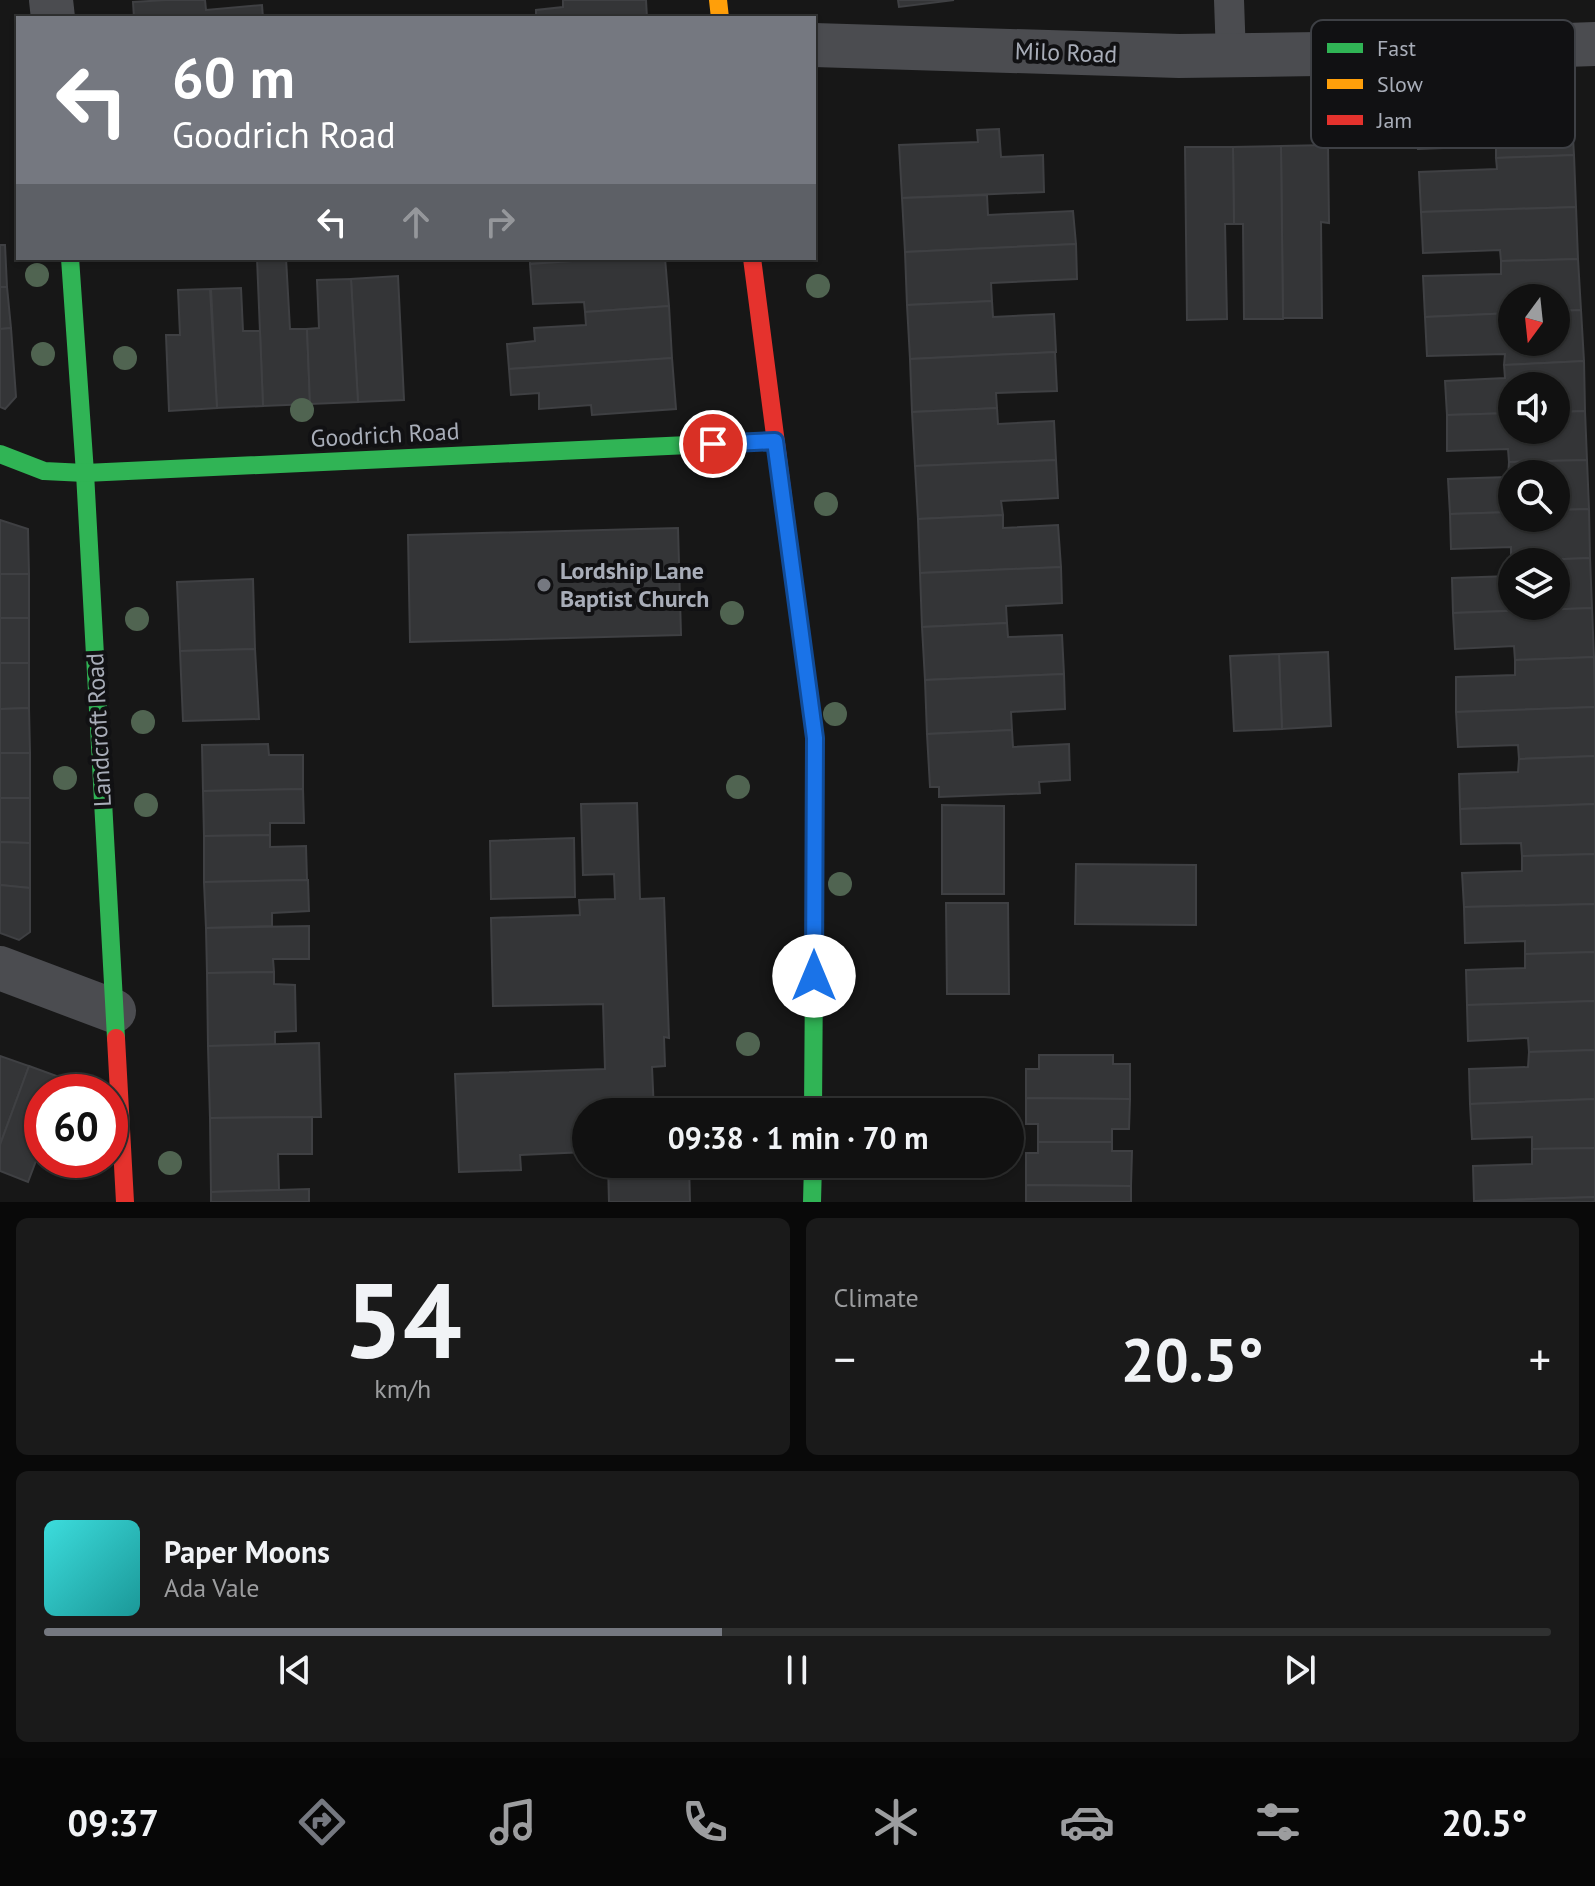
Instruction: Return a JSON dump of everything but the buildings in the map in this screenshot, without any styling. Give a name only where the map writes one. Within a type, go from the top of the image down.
[{"type":"street","points":[[1575,45],[1595,44]]},
{"type":"street","name":"Milo Road","points":[[816,45],[1231,56],[1311,54]]},
{"type":"street","name":"Landcroft Road","points":[[70,260],[85,473],[125,1202]]},
{"type":"street","points":[[752,260],[815,738],[813,1098]]},
{"type":"street","name":"Goodrich Road","points":[[0,454],[44,471],[85,473],[775,441]]},
{"type":"street","points":[[0,968],[114,1011]]},
{"type":"street","points":[[812,1202],[813,1178]]},
{"type":"lane","points":[[1229,0],[1231,56]]},
{"type":"traffic: fast","points":[[70,260],[116,1038]]},
{"type":"traffic: fast","points":[[0,454],[44,471],[85,473],[775,441]]},
{"type":"traffic: fast","points":[[813,1098],[815,828]]},
{"type":"traffic: fast","points":[[812,1202],[813,1178]]},
{"type":"traffic: slow","points":[[718,0],[720,16]]},
{"type":"traffic: slow","points":[[790,551],[815,738],[815,828]]},
{"type":"traffic: jam","points":[[752,260],[790,551]]},
{"type":"traffic: jam","points":[[116,1038],[125,1202]]},
{"type":"place","name":"Lordship Lane Baptist Church","points":[[544,585]]},
{"type":"route","points":[[713,444],[775,441],[815,738],[814,976]]}]
